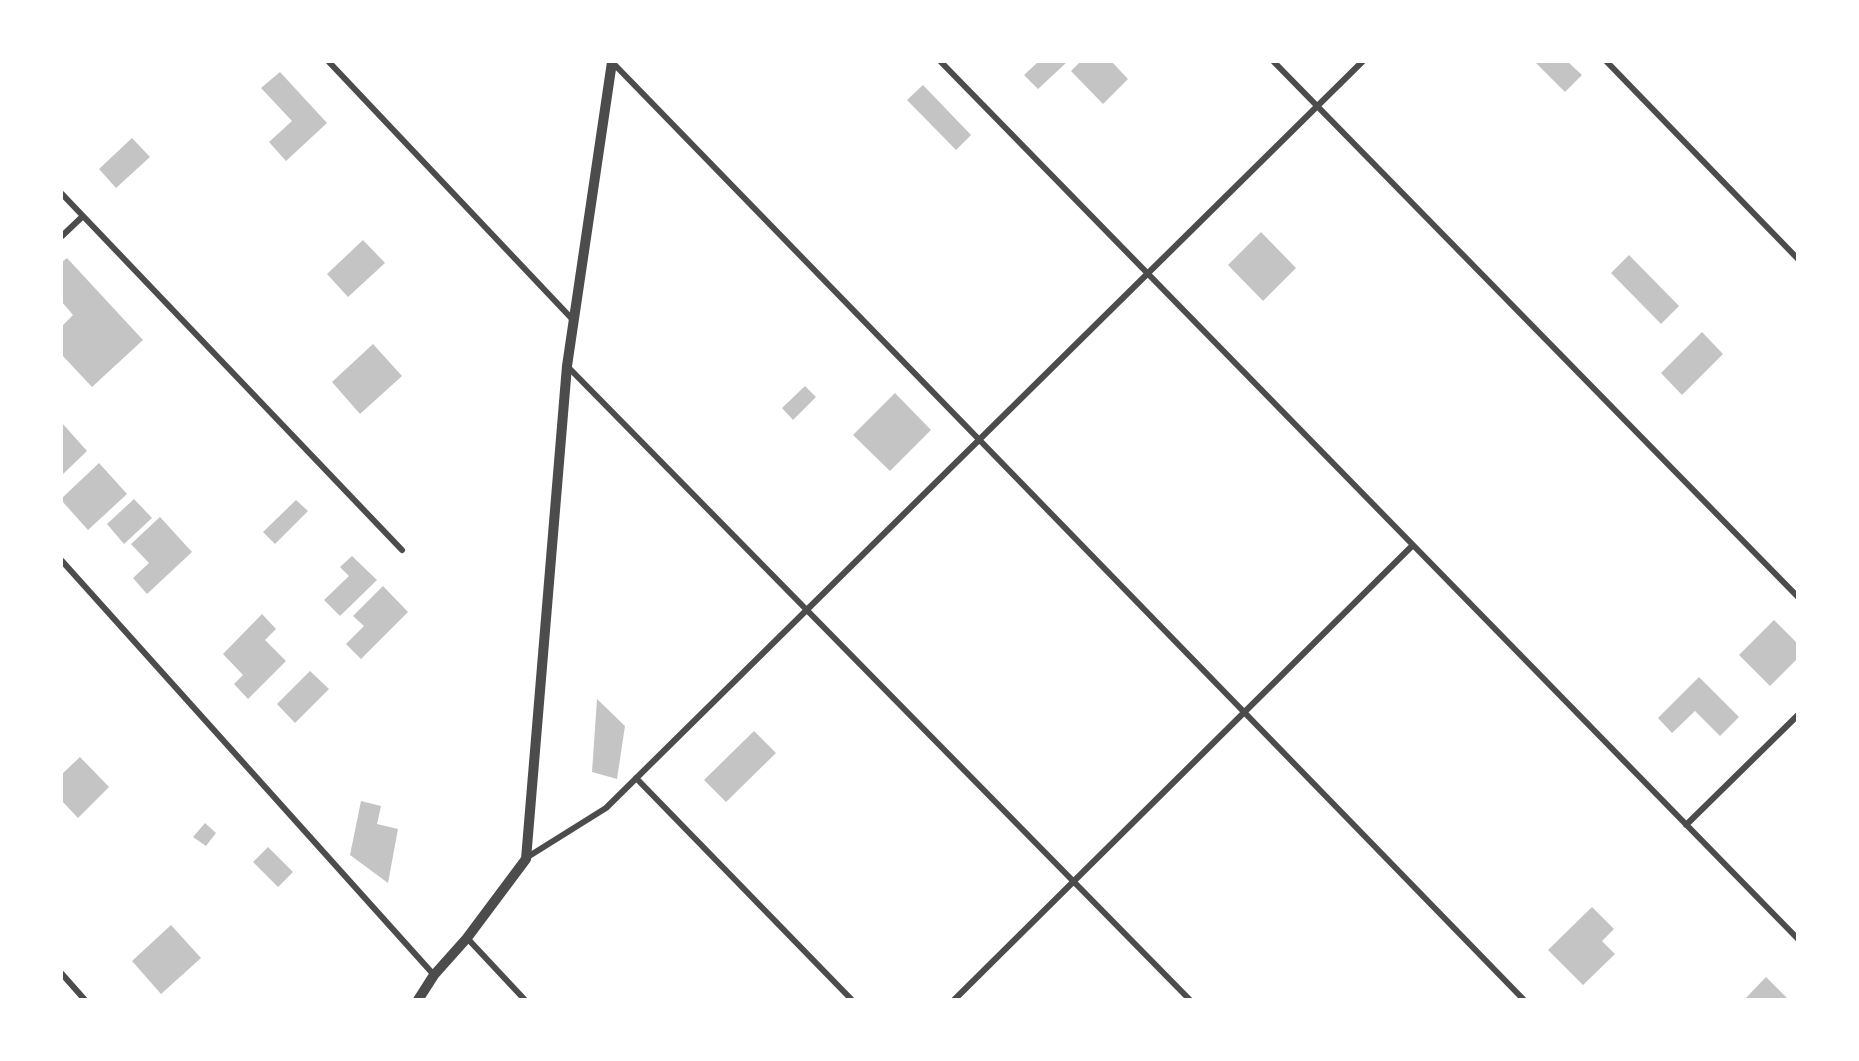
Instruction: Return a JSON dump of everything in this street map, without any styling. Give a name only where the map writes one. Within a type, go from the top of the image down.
[{"type":"street","points":[[329,62],[574,321]]},
{"type":"street","points":[[526,859],[567,366],[612,62]]},
{"type":"street","points":[[612,62],[1524,999]]},
{"type":"street","points":[[941,62],[1797,939]]},
{"type":"street","points":[[1274,62],[1797,597]]},
{"type":"street","points":[[418,999],[434,975],[467,938],[526,859],[606,808],[1362,62]]},
{"type":"street","points":[[1607,62],[1797,259]]},
{"type":"street","points":[[62,194],[402,550]]},
{"type":"street","points":[[62,236],[83,216]]},
{"type":"street","points":[[567,366],[1190,999]]},
{"type":"street","points":[[954,999],[1413,545]]},
{"type":"street","points":[[62,561],[434,975]]},
{"type":"street","points":[[1686,825],[1797,715]]},
{"type":"street","points":[[636,778],[852,999]]},
{"type":"street","points":[[467,938],[525,999]]},
{"type":"street","points":[[62,974],[85,999]]},
{"type":"building","points":[[1038,62],[1067,62],[1038,89],[1024,75]]},
{"type":"building","points":[[1080,62],[1112,62],[1128,79],[1103,104],[1071,71]]},
{"type":"building","points":[[1535,62],[1568,62],[1582,75],[1565,92]]},
{"type":"building","points":[[280,72],[327,123],[286,161],[269,142],[292,121],[261,88]]},
{"type":"building","points":[[923,85],[971,135],[956,150],[907,100]]},
{"type":"building","points":[[132,138],[150,157],[116,188],[99,169]]},
{"type":"building","points":[[1261,232],[1296,268],[1263,301],[1228,265]]},
{"type":"building","points":[[363,240],[385,263],[348,297],[327,274]]},
{"type":"building","points":[[1629,255],[1679,306],[1661,324],[1611,273]]},
{"type":"building","points":[[67,258],[143,340],[92,387],[62,355],[62,326],[73,315],[62,302],[62,262]]},
{"type":"building","points":[[1702,332],[1723,354],[1682,395],[1661,373]]},
{"type":"building","points":[[373,344],[402,376],[360,414],[332,382]]},
{"type":"building","points":[[805,386],[816,397],[793,420],[782,408]]},
{"type":"building","points":[[895,393],[931,430],[890,471],[853,435]]},
{"type":"building","points":[[62,423],[87,451],[62,475]]},
{"type":"building","points":[[99,463],[127,494],[88,530],[62,501],[62,498]]},
{"type":"building","points":[[134,499],[152,518],[124,544],[107,524]]},
{"type":"building","points":[[296,500],[308,511],[275,544],[263,532]]},
{"type":"building","points":[[160,517],[192,552],[147,594],[133,578],[149,563],[131,544]]},
{"type":"building","points":[[352,556],[377,580],[340,616],[324,600],[349,576],[340,567]]},
{"type":"building","points":[[383,586],[408,612],[361,659],[346,644],[364,626],[353,616]]},
{"type":"building","points":[[262,614],[276,629],[265,640],[286,661],[248,699],[234,684],[243,675],[223,654]]},
{"type":"building","points":[[1774,620],[1798,644],[1798,658],[1770,686],[1739,655]]},
{"type":"building","points":[[310,671],[329,689],[295,723],[277,704]]},
{"type":"building","points":[[1699,677],[1739,717],[1720,736],[1695,711],[1672,733],[1658,718]]},
{"type":"building","points":[[597,699],[625,726],[617,779],[592,772]]},
{"type":"building","points":[[754,731],[776,753],[726,802],[704,780]]},
{"type":"building","points":[[80,757],[109,787],[78,818],[62,801],[62,774]]},
{"type":"building","points":[[361,801],[381,806],[377,824],[398,829],[388,883],[350,855]]},
{"type":"building","points":[[205,823],[216,833],[206,846],[193,837]]},
{"type":"building","points":[[268,847],[293,872],[278,887],[253,862]]},
{"type":"building","points":[[1592,907],[1614,929],[1602,941],[1615,954],[1583,985],[1548,950]]},
{"type":"building","points":[[171,925],[201,958],[161,994],[132,961]]},
{"type":"building","points":[[1766,977],[1787,998],[1744,1000]]}]
